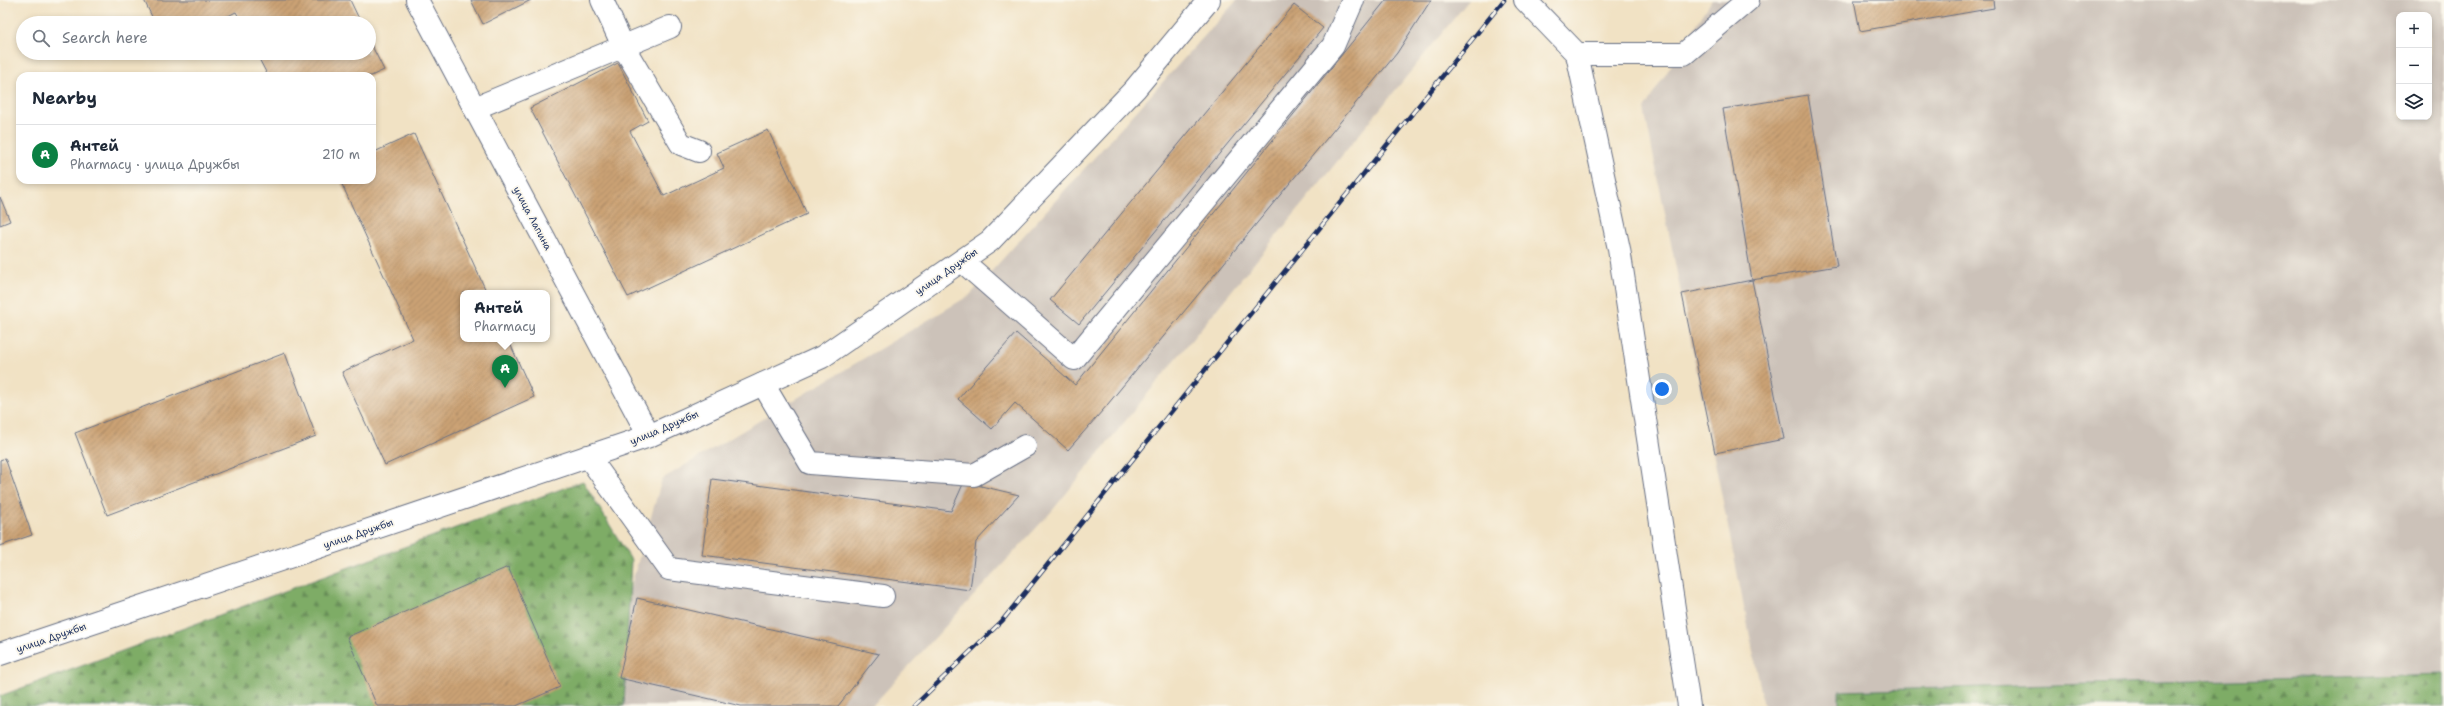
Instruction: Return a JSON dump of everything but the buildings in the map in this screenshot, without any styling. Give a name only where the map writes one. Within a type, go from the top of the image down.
[{"type":"street","name":"улица Лапина","points":[[417,0],[648,436]]},
{"type":"street","points":[[602,0],[623,46],[681,144],[699,151]]},
{"type":"street","name":"улица Дружбы","points":[[0,654],[648,436],[822,357],[990,241],[1130,95],[1208,0]]},
{"type":"street","points":[[962,261],[1074,359],[1333,46],[1353,0]]},
{"type":"street","points":[[1526,0],[1577,54],[1619,249],[1689,706]]},
{"type":"street","points":[[1577,54],[1684,54],[1748,0]]},
{"type":"street","points":[[475,108],[670,26]]},
{"type":"street","points":[[763,384],[810,463],[974,475],[1025,446]]},
{"type":"street","points":[[588,456],[669,569],[883,596]]},
{"type":"shaded area","points":[[1237,0],[1469,0],[1051,512],[872,706],[596,706],[662,479],[970,295]]},
{"type":"shaded area","points":[[1712,0],[2444,0],[2444,706],[1764,706],[1644,109]]},
{"type":"green space","points":[[583,481],[631,560],[624,706],[0,706],[0,696]]},
{"type":"green space","points":[[2444,674],[2444,706],[1839,706],[1839,691]]},
{"type":"railway","points":[[914,706],[1002,621],[1504,0]]},
{"type":"place","name":"Антей","points":[[505,388]]}]
